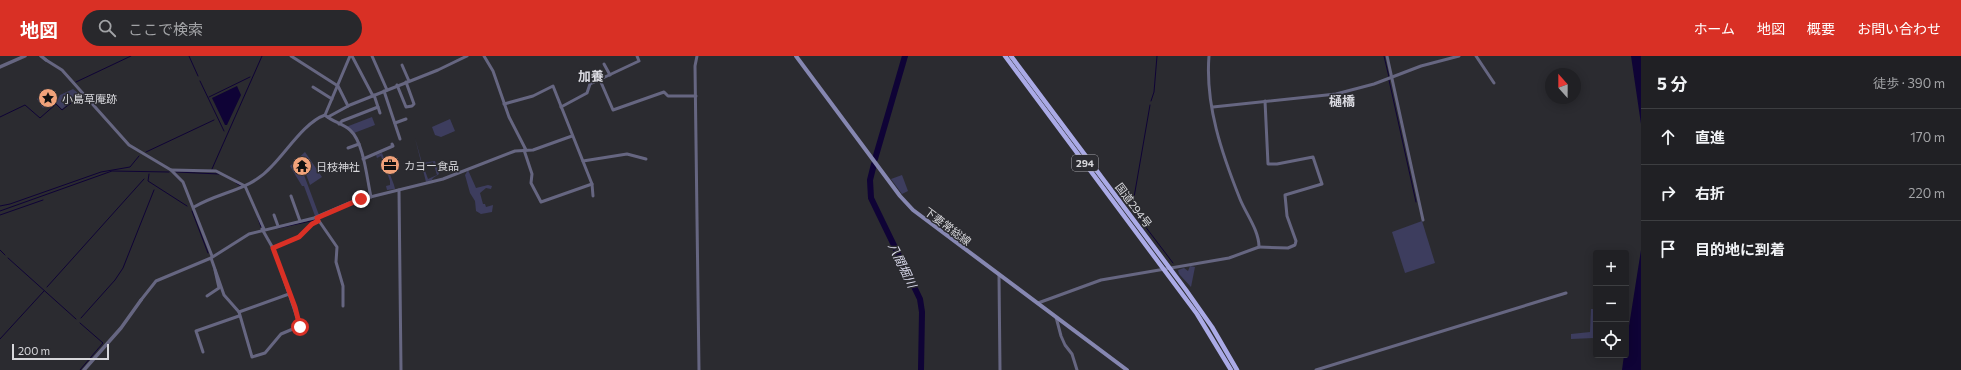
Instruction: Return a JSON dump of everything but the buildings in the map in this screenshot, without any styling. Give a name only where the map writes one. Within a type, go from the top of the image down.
[{"type":"highway","name":"国道294号","points":[[1005,56],[1197,314],[1231,370]]},
{"type":"highway","name":"国道294号","points":[[1011,56],[1171,269],[1212,327],[1236,370]]},
{"type":"main road","name":"下妻常総線","points":[[796,56],[904,201],[933,227],[1127,370]]},
{"type":"street","points":[[0,67],[17,58],[25,56]]},
{"type":"street","points":[[41,56],[62,70],[129,145],[171,170],[183,182],[194,207],[224,295],[239,314],[252,357],[265,353],[281,334],[300,326],[273,248],[263,229],[245,186],[216,171],[171,170]]},
{"type":"street","points":[[291,56],[338,86],[348,106]]},
{"type":"street","points":[[326,116],[351,56]]},
{"type":"street","points":[[351,56],[373,96],[380,113]]},
{"type":"street","points":[[372,56],[400,139]]},
{"type":"street","points":[[194,207],[245,186],[264,174],[309,125],[348,106],[438,70],[467,56]]},
{"type":"street","points":[[484,56],[492,71],[504,104],[525,150],[532,174],[530,183],[540,202],[547,202],[571,191],[592,184]]},
{"type":"street","points":[[561,107],[587,93],[590,84],[639,61],[637,56]]},
{"type":"street","points":[[697,56],[696,96],[699,370]]},
{"type":"street","points":[[1209,56],[1208,75],[1222,149],[1240,200],[1258,238],[1259,247]]},
{"type":"street","points":[[1388,56],[1423,220]]},
{"type":"street","points":[[1213,107],[1266,101],[1325,97],[1387,80],[1421,66],[1459,56]]},
{"type":"street","points":[[1476,56],[1494,83]]},
{"type":"street","points":[[604,64],[610,75]]},
{"type":"street","points":[[397,86],[406,107],[412,106],[414,104],[402,65]]},
{"type":"street","points":[[600,80],[613,110],[664,92],[667,96],[672,97],[696,96]]},
{"type":"street","points":[[504,104],[533,96],[553,86],[592,184],[593,196]]},
{"type":"street","points":[[313,87],[332,99]]},
{"type":"street","points":[[1038,304],[1101,280],[1229,258],[1259,247],[1288,248],[1294,245],[1296,241],[1287,216],[1285,195],[1322,184],[1313,157],[1277,164],[1268,164],[1266,101]]},
{"type":"street","points":[[339,124],[342,121],[378,107]]},
{"type":"street","points":[[326,116],[350,130],[359,144],[371,198]]},
{"type":"street","points":[[395,123],[406,119]]},
{"type":"street","points":[[273,248],[299,237],[317,219],[350,203],[443,179],[515,151],[538,149],[572,136]]},
{"type":"street","points":[[348,148],[359,144]]},
{"type":"street","points":[[363,159],[393,146],[392,144]]},
{"type":"street","points":[[583,162],[628,154],[646,159]]},
{"type":"street","points":[[399,190],[401,370]]},
{"type":"street","points":[[291,196],[300,221]]},
{"type":"street","points":[[547,202],[548,206]]},
{"type":"street","points":[[274,215],[278,226]]},
{"type":"street","points":[[84,370],[121,328],[140,300],[156,281],[211,257],[244,236],[263,229],[317,219]]},
{"type":"street","points":[[317,219],[337,247],[336,262],[343,286],[344,306]]},
{"type":"street","points":[[207,296],[219,288],[215,270]]},
{"type":"street","points":[[999,275],[1000,370]]},
{"type":"street","points":[[1316,370],[1566,293]]},
{"type":"street","points":[[203,352],[196,331],[289,294]]},
{"type":"street","points":[[1056,317],[1061,336],[1072,354],[1077,370]]},
{"type":"shaded area","points":[[1631,56],[1641,56],[1641,124]]},
{"type":"shaded area","points":[[237,86],[241,95],[227,125],[225,125],[212,98]]},
{"type":"shaded area","points":[[73,89],[78,93],[67,102],[68,104],[62,109],[56,103],[60,95]]},
{"type":"shaded area","points":[[47,90],[52,93],[54,98],[43,108],[37,99]]},
{"type":"shaded area","points":[[372,117],[375,125],[354,133],[346,127]]},
{"type":"shaded area","points":[[450,119],[455,131],[441,137],[435,135],[432,127]]},
{"type":"shaded area","points":[[415,138],[422,163],[435,161],[439,174],[432,180],[426,182]],"holes":[[[433,162],[437,175],[428,179],[423,165]]]},
{"type":"shaded area","points":[[305,152],[322,177],[310,185],[303,166],[301,167],[319,215],[315,216],[304,186],[302,186],[290,166]]},
{"type":"shaded area","points":[[382,153],[395,189],[387,190],[386,186],[390,185],[390,181],[381,156],[377,158],[379,165],[376,155]]},
{"type":"shaded area","points":[[468,170],[476,188],[488,185],[492,186],[491,189],[486,188],[480,193],[483,204],[485,204],[486,207],[493,205],[492,212],[481,214],[476,211],[475,201],[470,193],[465,175]]},
{"type":"shaded area","points":[[902,175],[908,191],[902,194],[891,179]]},
{"type":"shaded area","points":[[1422,221],[1435,263],[1405,273],[1392,232]]},
{"type":"shaded area","points":[[1641,250],[1641,370],[1622,370],[1624,358],[1629,358],[1629,326]]},
{"type":"shaded area","points":[[1190,266],[1195,267],[1191,287],[1179,274],[1178,270],[1184,268],[1188,271]]},
{"type":"shaded area","points":[[1591,309],[1593,309],[1593,338],[1571,339],[1571,334],[1590,332]]},
{"type":"waterway","points":[[76,82],[131,56]]},
{"type":"waterway","points":[[189,56],[198,76]]},
{"type":"waterway","points":[[212,169],[262,56]]},
{"type":"waterway","name":"八間堀川","points":[[875,159],[905,56]]},
{"type":"waterway","points":[[1151,101],[1154,92],[1157,56]]},
{"type":"waterway","points":[[1384,56],[1389,77]]},
{"type":"waterway","points":[[209,97],[250,77]]},
{"type":"waterway","points":[[1389,80],[1416,202]]},
{"type":"waterway","points":[[200,81],[224,131]]},
{"type":"waterway","points":[[0,117],[25,105],[40,118],[56,104],[62,110],[81,95]]},
{"type":"waterway","points":[[1150,105],[1132,209],[1173,263]]},
{"type":"waterway","points":[[146,152],[214,120]]},
{"type":"waterway","points":[[0,206],[10,204],[101,172],[130,167],[139,156]]},
{"type":"waterway","name":"八間堀川","points":[[874,164],[870,180],[871,198],[920,299],[922,312],[921,370]]},
{"type":"waterway","points":[[0,211],[112,171],[169,172]]},
{"type":"waterway","points":[[176,172],[219,174]]},
{"type":"waterway","points":[[149,174],[148,181],[187,206]]},
{"type":"waterway","points":[[47,287],[144,179]]},
{"type":"waterway","points":[[236,183],[241,186]]},
{"type":"waterway","points":[[81,318],[115,280],[123,268],[154,190]]},
{"type":"waterway","points":[[0,215],[43,200]]},
{"type":"waterway","points":[[192,211],[208,253]]},
{"type":"waterway","points":[[319,219],[326,216]]},
{"type":"waterway","points":[[258,218],[261,227]]},
{"type":"waterway","points":[[278,228],[316,220]]},
{"type":"waterway","points":[[0,250],[5,255]]},
{"type":"waterway","points":[[8,258],[76,319]]},
{"type":"waterway","points":[[0,339],[44,291]]},
{"type":"waterway","points":[[80,323],[103,343],[80,370]]},
{"type":"place","name":"小島草庵跡","points":[[48,98]]},
{"type":"place","name":"カヨー食品","points":[[390,165]]},
{"type":"place","name":"日枝神社","points":[[302,166]]},
{"type":"district","name":"加養","points":[[591,76]]},
{"type":"district","name":"樋橋","points":[[1342,101]]},
{"type":"route","points":[[300,327],[295,307],[273,248],[281,246],[299,237],[312,224],[318,221],[317,218],[361,199]]}]
